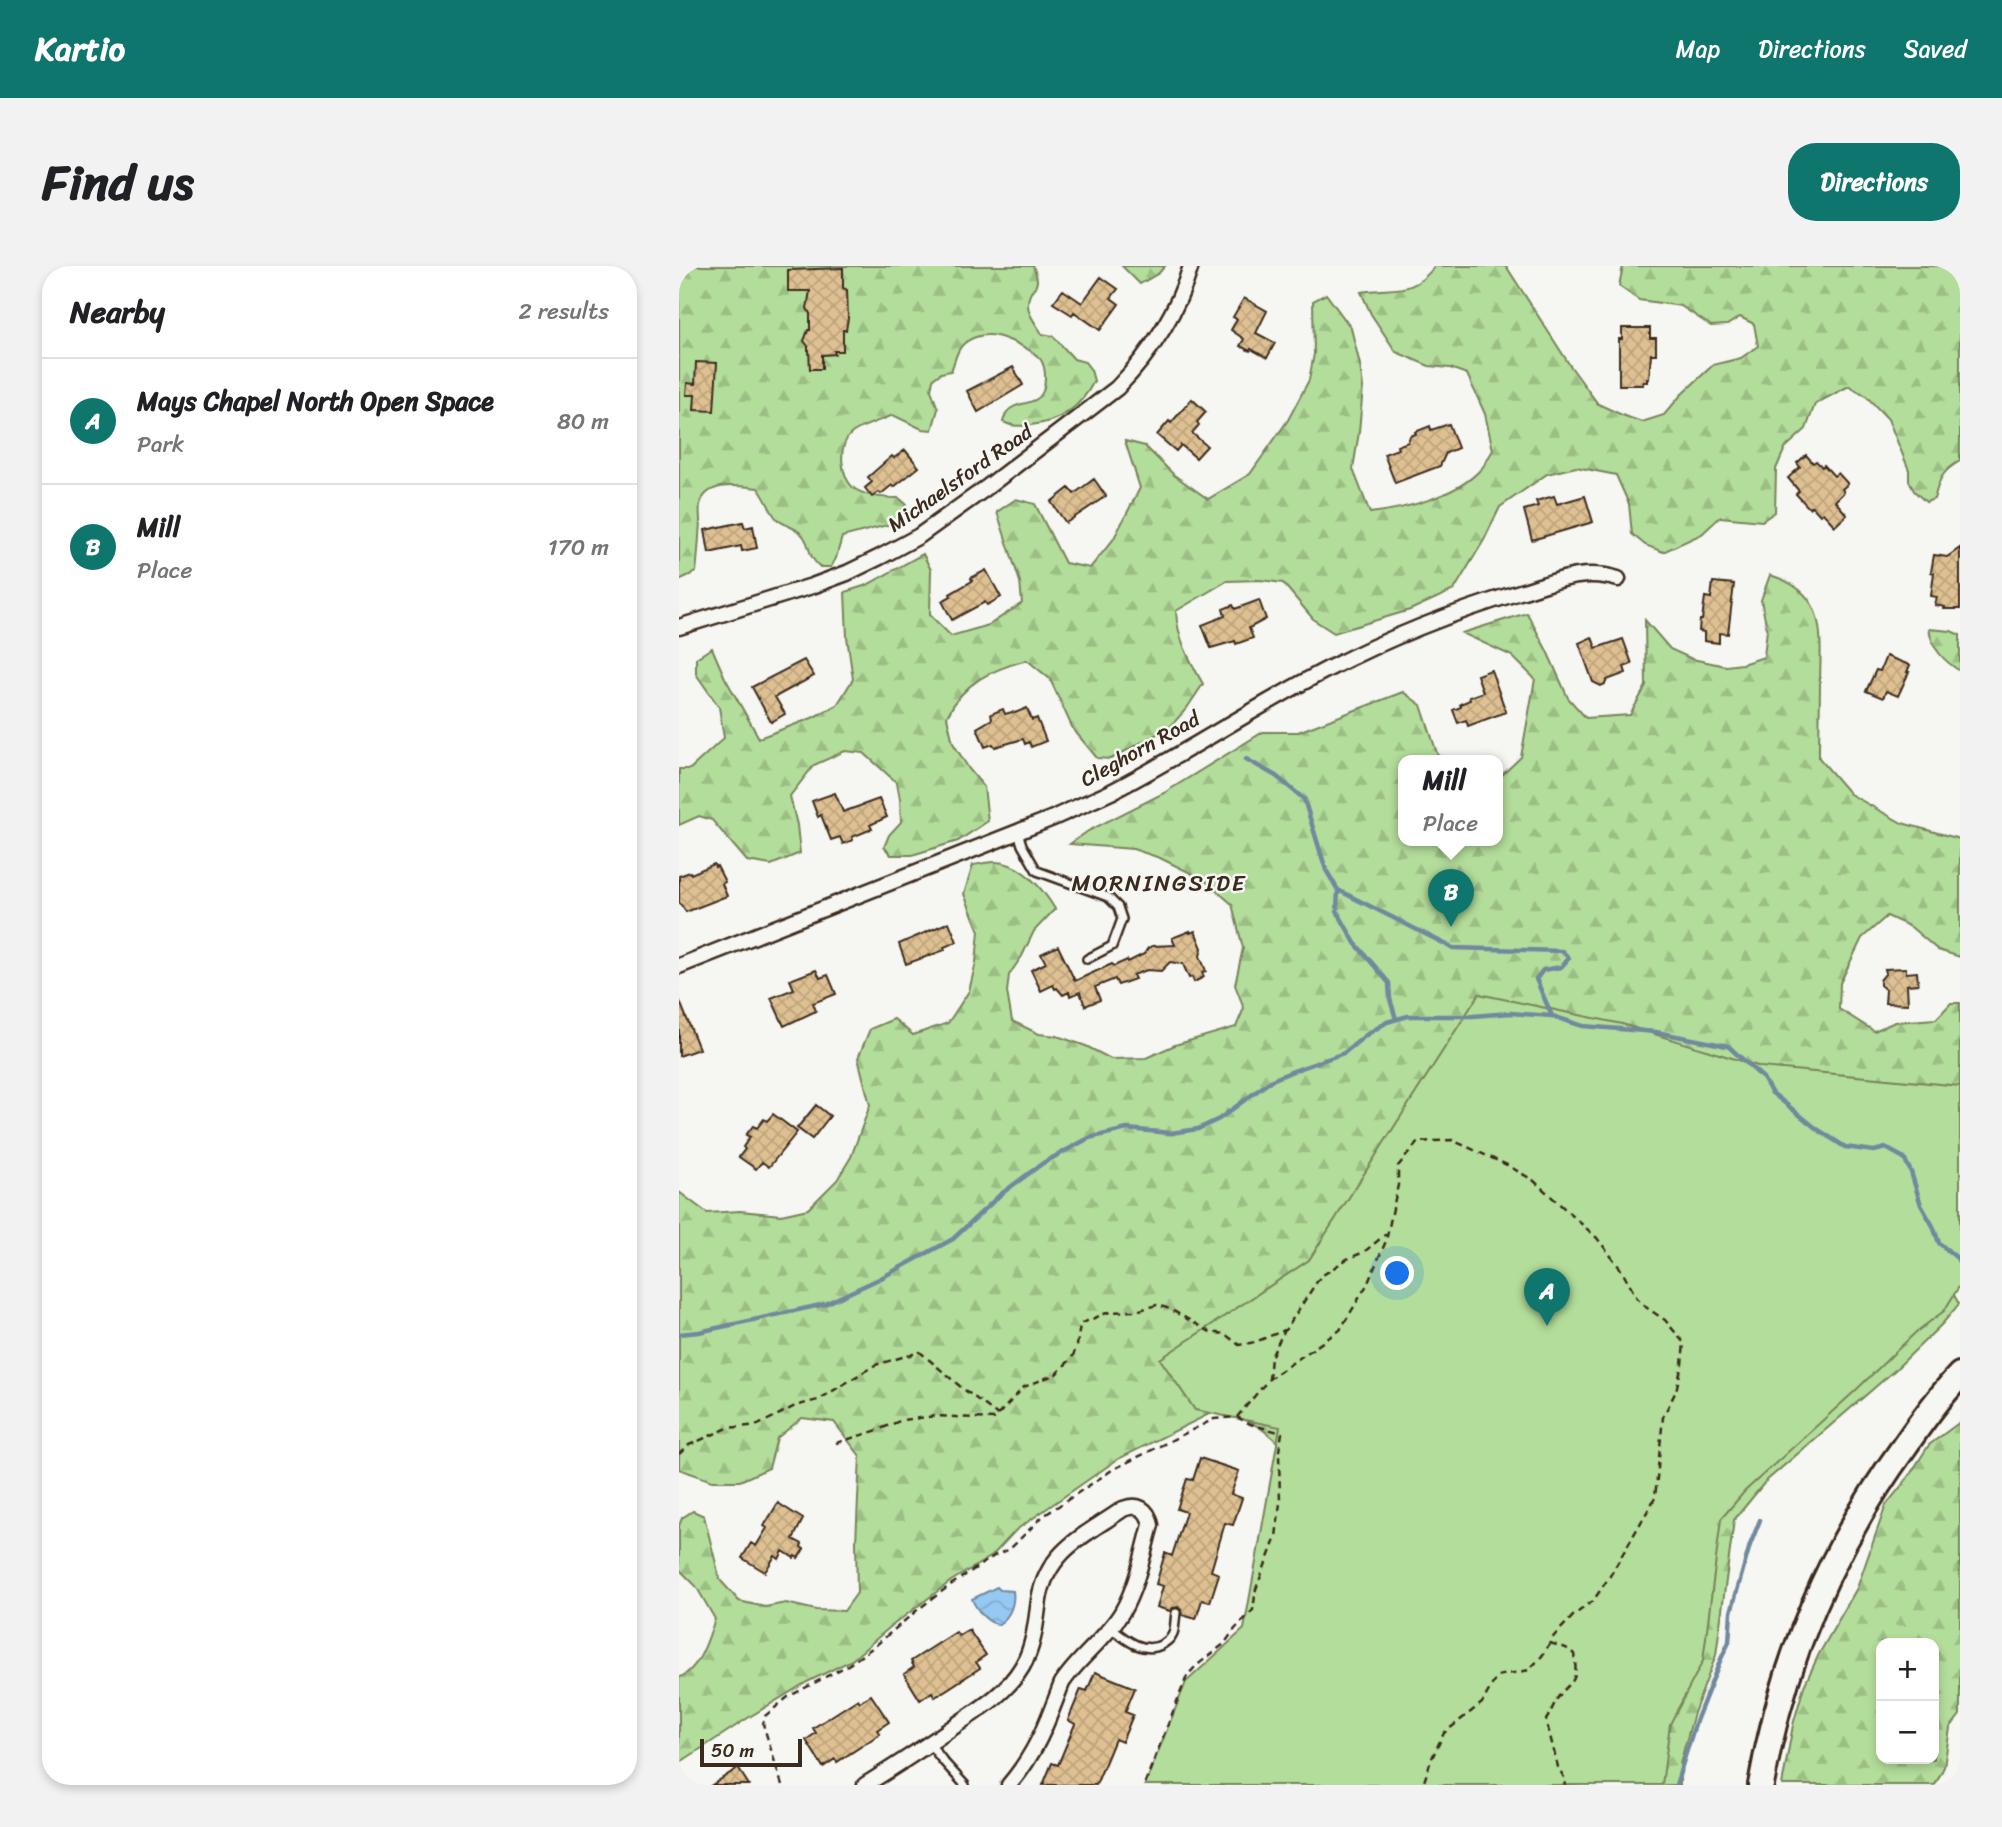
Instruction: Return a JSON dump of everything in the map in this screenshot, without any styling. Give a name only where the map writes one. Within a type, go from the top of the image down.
[{"type":"highway","points":[[1761,1785],[1776,1716],[1790,1670],[1810,1614],[1844,1541],[1888,1469],[1926,1415],[1960,1375]]},
{"type":"street","name":"Michaelsford Road","points":[[679,627],[847,573],[880,558],[930,528],[1117,388],[1154,345],[1186,285],[1191,266]]},
{"type":"street","name":"Cleghorn Road","points":[[679,966],[1018,832],[1110,792],[1327,669],[1410,630],[1483,603],[1572,576],[1603,575],[1618,579]]},
{"type":"street","points":[[865,1785],[995,1699],[1023,1665],[1035,1631],[1040,1595],[1053,1562],[1063,1550],[1123,1509],[1138,1506],[1150,1518],[1151,1525],[1122,1612],[1062,1683],[1036,1748],[1010,1785]]},
{"type":"lane","points":[[1018,832],[1037,871],[1108,897],[1118,907],[1122,919],[1112,946],[1087,959]]},
{"type":"lane","points":[[1110,1628],[1128,1642],[1151,1648],[1170,1639],[1174,1632],[1176,1613]]},
{"type":"lane","points":[[930,1744],[965,1785]]},
{"type":"path","points":[[1237,1417],[1269,1379],[1340,1330],[1367,1285],[1387,1241],[1398,1185],[1398,1166],[1418,1142],[1452,1140],[1507,1165],[1533,1181],[1597,1238],[1621,1268],[1637,1298],[1665,1320],[1684,1343],[1676,1391],[1663,1417],[1655,1498],[1611,1576],[1593,1601],[1574,1615],[1529,1670],[1497,1676],[1482,1703],[1444,1733],[1423,1785]]},
{"type":"path","points":[[1269,1379],[1271,1357],[1319,1276],[1364,1252],[1388,1233]]},
{"type":"path","points":[[836,1443],[902,1420],[937,1416],[994,1419],[1024,1387],[1056,1374],[1072,1358],[1077,1346],[1080,1324],[1109,1312],[1136,1311],[1157,1304],[1210,1332],[1225,1334],[1240,1345],[1285,1330]]},
{"type":"path","points":[[679,1454],[689,1445],[728,1428],[758,1425],[795,1406],[818,1400],[875,1365],[921,1352],[998,1415]]},
{"type":"path","points":[[782,1785],[762,1724],[773,1707],[848,1665],[949,1586],[994,1556],[1010,1549],[1042,1517],[1112,1470],[1214,1419],[1237,1417],[1250,1424],[1282,1433],[1276,1536],[1256,1589],[1253,1611],[1224,1644],[1187,1676],[1144,1785]]},
{"type":"path","points":[[1550,1643],[1566,1648],[1574,1654],[1576,1667],[1574,1681],[1557,1698],[1546,1720],[1558,1767],[1566,1781],[1564,1785]]},
{"type":"green space","points":[[679,266],[1033,266],[1037,284],[1028,303],[1033,319],[1042,334],[1053,336],[1074,359],[1085,362],[1094,381],[1076,406],[1060,417],[1031,425],[1007,424],[1003,422],[1011,408],[1031,402],[1043,391],[1043,363],[1031,351],[1000,337],[984,335],[970,339],[960,348],[951,371],[941,373],[933,379],[931,390],[938,409],[932,430],[922,429],[893,415],[856,430],[844,445],[844,470],[855,489],[871,495],[899,498],[906,504],[895,523],[842,537],[831,567],[820,567],[813,559],[804,537],[776,518],[758,488],[716,488],[703,497],[700,505],[696,572],[679,580]]},
{"type":"green space","points":[[1122,266],[1165,266],[1159,273],[1140,284]]},
{"type":"green space","points":[[1435,266],[1506,266],[1598,404],[1642,422],[1664,415],[1713,365],[1741,358],[1758,346],[1754,324],[1740,317],[1727,325],[1711,326],[1681,306],[1639,300],[1619,286],[1623,266],[1960,266],[1960,461],[1945,472],[1934,499],[1926,502],[1914,491],[1909,481],[1909,470],[1888,419],[1866,396],[1849,386],[1815,404],[1806,429],[1785,448],[1776,469],[1775,512],[1762,521],[1720,517],[1702,534],[1663,552],[1645,545],[1632,534],[1629,504],[1616,475],[1576,467],[1547,474],[1500,507],[1454,590],[1410,610],[1334,633],[1314,620],[1283,583],[1260,580],[1227,581],[1176,611],[1182,640],[1203,684],[1170,727],[1111,759],[1097,758],[1073,729],[1050,679],[1027,660],[990,673],[961,695],[947,717],[953,743],[984,787],[988,821],[958,841],[912,855],[891,855],[884,847],[889,835],[901,822],[897,783],[864,753],[845,751],[814,765],[790,796],[800,853],[771,865],[747,861],[712,820],[699,816],[679,825],[679,769],[690,769],[724,738],[719,707],[696,674],[696,658],[712,648],[725,678],[759,738],[812,718],[837,705],[853,679],[847,637],[845,592],[867,585],[923,554],[931,570],[930,615],[951,636],[989,625],[1022,603],[1020,582],[997,512],[1016,499],[1035,504],[1065,563],[1090,568],[1113,540],[1140,488],[1125,441],[1145,446],[1174,475],[1208,499],[1250,474],[1288,420],[1309,380],[1314,354],[1313,301],[1326,294],[1351,328],[1360,365],[1363,387],[1353,469],[1370,513],[1430,500],[1471,478],[1483,467],[1493,450],[1485,414],[1467,374],[1450,368],[1429,366],[1396,352],[1371,314],[1361,292],[1410,286],[1426,276]]},
{"type":"green space","points":[[1770,575],[1789,582],[1802,592],[1817,616],[1821,647],[1819,758],[1850,794],[1902,823],[1960,839],[1960,957],[1938,950],[1911,927],[1887,916],[1862,938],[1840,983],[1839,1009],[1874,1031],[1895,1022],[1936,1019],[1951,1003],[1960,1003],[1960,1217],[1934,1260],[1959,1304],[1895,1370],[1765,1482],[1734,1520],[1716,1655],[1694,1713],[1680,1764],[1680,1785],[1154,1785],[1241,1637],[1257,1615],[1284,1449],[1254,1424],[1217,1410],[1118,1459],[1016,1530],[992,1556],[951,1581],[852,1660],[807,1682],[679,1763],[679,1678],[698,1660],[715,1619],[696,1586],[679,1569],[679,1526],[682,1518],[693,1511],[704,1516],[720,1580],[739,1601],[765,1607],[786,1603],[816,1610],[844,1611],[857,1593],[856,1542],[860,1456],[834,1422],[802,1418],[777,1438],[769,1468],[740,1481],[712,1481],[679,1469],[679,1192],[707,1213],[740,1211],[781,1215],[808,1209],[837,1180],[851,1157],[870,1105],[858,1058],[870,1029],[894,1019],[913,1035],[948,1023],[969,991],[976,962],[979,931],[964,894],[973,865],[995,862],[1014,867],[1038,885],[1055,909],[1034,931],[1009,975],[1007,992],[1012,1021],[1039,1034],[1057,1036],[1086,1046],[1111,1059],[1146,1058],[1175,1045],[1236,1027],[1244,1008],[1235,985],[1243,948],[1232,904],[1203,879],[1160,858],[1133,849],[1070,844],[1088,831],[1164,793],[1263,732],[1298,732],[1403,692],[1421,705],[1438,755],[1398,755],[1398,846],[1503,846],[1503,774],[1521,757],[1535,679],[1512,656],[1462,633],[1527,613],[1568,698],[1586,718],[1630,715],[1646,686],[1645,620],[1670,649],[1692,659],[1726,666],[1742,664],[1764,657],[1767,629],[1761,600]]},
{"type":"green space","points":[[1929,629],[1951,631],[1960,635],[1960,671],[1940,654]]},
{"type":"green space","points":[[1479,994],[1622,1024],[1761,1067],[1960,1086],[1960,1285],[1944,1311],[1916,1332],[1745,1491],[1721,1519],[1703,1661],[1670,1724],[1662,1785],[1145,1785],[1186,1682],[1244,1629],[1280,1427],[1195,1410],[1160,1359],[1309,1260]]},
{"type":"green space","points":[[1960,1422],[1960,1715],[1950,1728],[1944,1767],[1935,1785],[1782,1785],[1793,1725],[1804,1686],[1857,1588],[1886,1505],[1929,1445]]},
{"type":"water","points":[[997,1587],[1000,1590],[1013,1591],[1009,1614],[999,1624],[986,1619],[972,1599]]},
{"type":"building","points":[[843,268],[848,318],[846,330],[843,330],[843,351],[822,355],[822,369],[810,369],[809,350],[804,341],[810,330],[810,314],[807,308],[810,291],[788,291],[788,270]]},
{"type":"building","points":[[1101,277],[1118,289],[1111,298],[1119,304],[1100,330],[1074,312],[1072,315],[1053,303],[1063,290],[1082,303]]},
{"type":"building","points":[[1244,298],[1267,311],[1256,333],[1275,343],[1267,358],[1240,346],[1244,339],[1231,330],[1237,319],[1233,317]]},
{"type":"building","points":[[1622,328],[1650,328],[1650,338],[1656,338],[1656,354],[1651,354],[1649,379],[1643,382],[1643,385],[1619,385],[1619,339],[1622,339]]},
{"type":"building","points":[[696,362],[717,363],[714,411],[694,410],[695,395],[686,395],[687,383],[695,384]]},
{"type":"building","points":[[1013,367],[1023,385],[978,412],[967,391]]},
{"type":"building","points":[[1192,399],[1206,412],[1192,433],[1207,446],[1196,458],[1181,445],[1176,451],[1157,435]]},
{"type":"building","points":[[1449,424],[1458,448],[1446,453],[1440,466],[1395,483],[1384,454],[1408,442],[1415,432],[1430,426],[1431,430]]},
{"type":"building","points":[[905,450],[919,467],[894,487],[892,485],[872,497],[865,488],[872,482],[868,477],[892,456],[894,458]]},
{"type":"building","points":[[1806,455],[1813,463],[1816,461],[1822,467],[1824,465],[1834,476],[1838,473],[1848,484],[1835,501],[1847,515],[1835,526],[1823,513],[1820,515],[1812,506],[1809,508],[1796,494],[1799,491],[1788,478],[1800,467],[1797,463]]},
{"type":"building","points":[[1094,479],[1106,496],[1066,523],[1051,502],[1069,488],[1074,494]]},
{"type":"building","points":[[1554,496],[1557,504],[1585,496],[1593,522],[1532,540],[1524,510],[1538,506],[1536,501]]},
{"type":"building","points":[[743,522],[745,528],[753,526],[757,548],[742,551],[741,546],[709,553],[705,530]]},
{"type":"building","points":[[1960,548],[1960,609],[1944,609],[1945,607],[1935,605],[1937,597],[1931,596],[1934,555],[1947,557]]},
{"type":"building","points":[[986,570],[1001,597],[987,605],[985,602],[952,620],[942,601]]},
{"type":"building","points":[[1713,582],[1734,584],[1728,634],[1719,633],[1719,643],[1704,641],[1704,632],[1699,631],[1705,597],[1711,598]]},
{"type":"building","points":[[1259,600],[1266,619],[1249,628],[1253,638],[1211,648],[1202,625],[1225,616],[1223,609],[1233,605],[1235,609]]},
{"type":"building","points":[[1592,637],[1596,648],[1623,639],[1632,664],[1624,667],[1626,673],[1607,680],[1601,686],[1593,682],[1579,643]]},
{"type":"building","points":[[1886,656],[1910,665],[1898,696],[1886,691],[1883,698],[1866,691],[1876,670],[1880,671]]},
{"type":"building","points":[[804,660],[814,676],[775,697],[785,714],[771,722],[752,687]]},
{"type":"building","points":[[1491,670],[1506,712],[1468,726],[1466,720],[1458,723],[1453,710],[1470,700],[1469,697],[1483,692],[1477,675]]},
{"type":"building","points":[[1027,708],[1032,720],[1037,718],[1046,741],[1031,747],[1029,742],[1025,744],[1023,739],[985,747],[977,728],[992,719],[991,714],[1003,709],[1005,714],[1015,713]]},
{"type":"building","points":[[835,793],[843,812],[879,799],[887,817],[870,825],[872,829],[852,837],[853,840],[843,844],[840,837],[831,840],[812,801]]},
{"type":"building","points":[[714,864],[725,882],[722,884],[727,896],[686,912],[679,902],[679,876]]},
{"type":"building","points":[[949,922],[957,942],[944,947],[945,950],[906,964],[899,944]]},
{"type":"building","points":[[1195,931],[1202,948],[1200,956],[1206,971],[1202,972],[1204,977],[1194,982],[1192,977],[1189,978],[1183,964],[1170,962],[1161,971],[1147,970],[1133,975],[1135,979],[1118,985],[1115,979],[1095,987],[1100,1000],[1085,1006],[1080,992],[1070,996],[1069,992],[1063,995],[1053,985],[1041,991],[1031,970],[1046,963],[1041,954],[1058,946],[1075,981],[1112,964],[1114,966],[1127,960],[1128,962],[1144,954],[1152,946],[1175,945],[1172,938]]},
{"type":"building","points":[[1906,968],[1906,973],[1917,972],[1918,984],[1907,985],[1908,1004],[1885,1003],[1886,990],[1880,985],[1880,980],[1886,973],[1885,969]]},
{"type":"building","points":[[816,970],[820,978],[828,975],[836,994],[813,1003],[816,1011],[784,1026],[771,998],[794,989],[790,980]]},
{"type":"building","points":[[679,999],[699,1049],[679,1056]]},
{"type":"building","points":[[816,1105],[830,1116],[812,1139],[797,1128]]},
{"type":"building","points":[[773,1114],[797,1132],[769,1167],[762,1162],[756,1169],[739,1157],[750,1137],[746,1135],[753,1126],[757,1128],[764,1119],[767,1121]]},
{"type":"building","points":[[1200,1458],[1239,1471],[1231,1494],[1242,1498],[1233,1525],[1225,1523],[1211,1571],[1219,1574],[1210,1602],[1202,1600],[1196,1619],[1182,1615],[1178,1607],[1170,1611],[1157,1607],[1163,1586],[1156,1584],[1165,1553],[1172,1556],[1186,1512],[1177,1509],[1187,1479],[1193,1480]]},
{"type":"building","points":[[778,1503],[803,1519],[793,1539],[802,1544],[804,1549],[798,1558],[783,1551],[779,1559],[775,1556],[765,1572],[742,1558],[751,1543],[756,1546]]},
{"type":"building","points":[[969,1630],[986,1655],[976,1662],[980,1668],[935,1697],[932,1692],[920,1700],[904,1674],[914,1667],[911,1661],[956,1632],[959,1636]]},
{"type":"building","points":[[1095,1672],[1135,1688],[1125,1712],[1133,1715],[1122,1742],[1115,1739],[1096,1785],[1043,1785],[1052,1763],[1058,1765],[1075,1724],[1068,1720],[1081,1689],[1087,1691]]},
{"type":"building","points":[[871,1695],[889,1722],[877,1730],[880,1734],[837,1762],[835,1759],[823,1767],[806,1740],[816,1733],[813,1728],[858,1699],[860,1702]]},
{"type":"building","points":[[738,1768],[749,1785],[712,1785]]},
{"type":"waterway","points":[[1246,759],[1276,776],[1304,799],[1326,870],[1338,890],[1337,911],[1355,943],[1389,983],[1396,1019]]},
{"type":"waterway","points":[[1338,890],[1453,948],[1562,951],[1569,958],[1561,967],[1543,970],[1536,979],[1552,1016]]},
{"type":"waterway","points":[[679,1334],[825,1304],[881,1278],[953,1239],[1001,1194],[1043,1163],[1089,1138],[1127,1129],[1171,1133],[1198,1129],[1219,1119],[1272,1080],[1344,1053],[1387,1022],[1408,1016],[1510,1013],[1552,1016],[1583,1026],[1656,1032],[1728,1046],[1763,1078],[1771,1092],[1817,1129],[1845,1147],[1874,1151],[1886,1148],[1904,1158],[1921,1205],[1939,1243],[1960,1263]]},
{"type":"waterway","points":[[1676,1785],[1696,1721],[1729,1642],[1731,1612],[1760,1520]]},
{"type":"place","name":"Mill","points":[[1451,927]]},
{"type":"place","name":"Mays Chapel North Open Space","points":[[1547,1326]]},
{"type":"district","name":"MORNINGSIDE","points":[[1159,883]]}]
